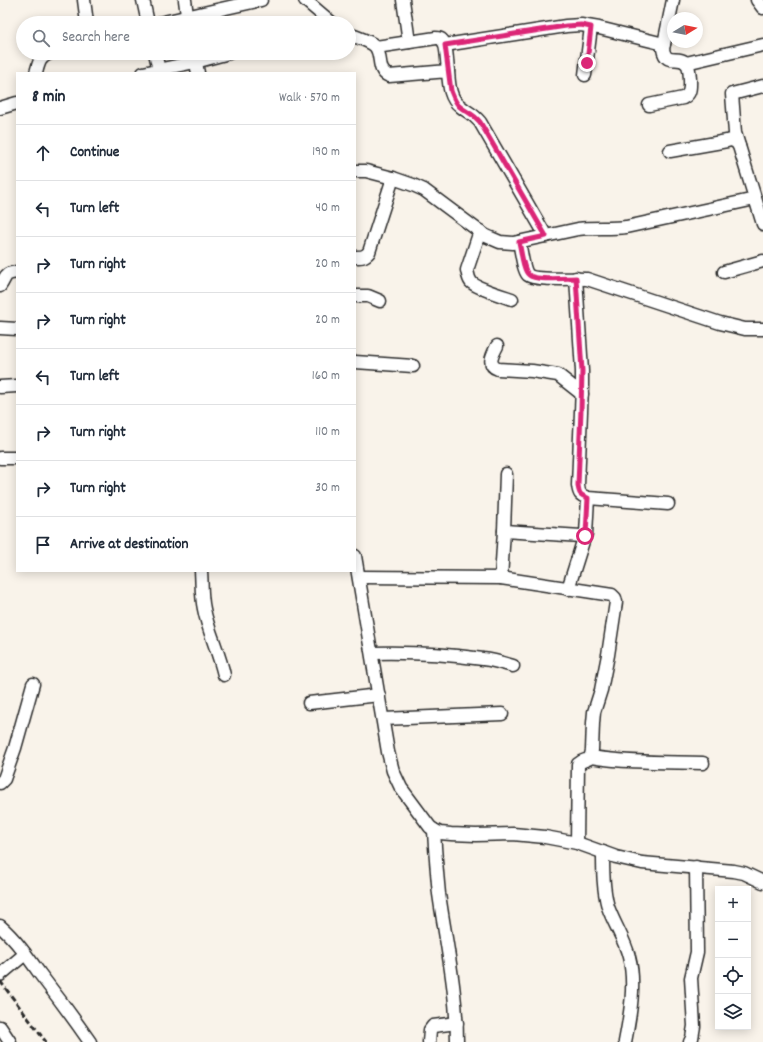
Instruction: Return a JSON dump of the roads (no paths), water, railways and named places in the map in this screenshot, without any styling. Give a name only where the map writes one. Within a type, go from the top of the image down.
[{"type":"street","points":[[84,0],[86,16]]},
{"type":"street","points":[[143,0],[146,16]]},
{"type":"street","points":[[185,0],[187,16]]},
{"type":"street","points":[[203,16],[261,0]]},
{"type":"street","points":[[305,0],[324,16]]},
{"type":"street","points":[[403,0],[409,42]]},
{"type":"street","points":[[673,0],[663,48],[665,57],[668,59],[686,63],[763,45]]},
{"type":"street","points":[[757,0],[763,8]]},
{"type":"street","points":[[445,45],[581,25],[664,44]]},
{"type":"street","points":[[585,75],[591,27]]},
{"type":"street","points":[[356,37],[372,43],[376,47],[379,54],[381,70],[384,74],[389,76],[448,71]]},
{"type":"street","points":[[376,47],[436,38],[444,41],[451,91],[454,98],[459,106],[475,116],[480,122],[546,236]]},
{"type":"street","points":[[36,72],[40,60]]},
{"type":"street","points":[[157,60],[159,70]]},
{"type":"street","points":[[148,72],[206,60]]},
{"type":"street","points":[[649,105],[683,98],[687,95],[690,91],[690,83],[686,63]]},
{"type":"street","points":[[763,86],[732,94],[735,133],[763,224]]},
{"type":"street","points":[[0,108],[16,103]]},
{"type":"street","points":[[670,151],[732,140],[739,146]]},
{"type":"street","points":[[356,171],[366,171],[393,178],[424,190],[486,236],[507,244],[578,229],[626,227],[755,199]]},
{"type":"street","points":[[356,257],[362,257],[369,252],[393,178]]},
{"type":"street","points":[[480,232],[468,270],[470,281],[475,285],[512,299]]},
{"type":"street","points":[[519,242],[528,275],[535,278],[587,279],[732,327],[744,329],[763,329]]},
{"type":"street","points":[[724,272],[763,261]]},
{"type":"street","points":[[0,287],[5,276],[9,273],[16,272]]},
{"type":"street","points":[[576,278],[582,371],[578,491],[581,495],[588,498],[668,504]]},
{"type":"street","points":[[356,296],[368,296],[380,301]]},
{"type":"street","points":[[0,328],[16,329]]},
{"type":"street","points":[[497,346],[491,359],[495,368],[558,375],[582,394]]},
{"type":"street","points":[[356,362],[413,366]]},
{"type":"street","points":[[0,388],[16,386]]},
{"type":"street","points":[[0,458],[16,458]]},
{"type":"street","points":[[501,578],[506,474]]},
{"type":"street","points":[[568,588],[586,534],[588,498]]},
{"type":"street","points":[[504,531],[585,536]]},
{"type":"street","points":[[356,561],[393,771],[396,780],[407,797],[430,827],[440,833],[476,835],[513,834],[545,837],[577,843],[616,857],[642,863],[734,871],[744,873],[763,882]]},
{"type":"street","points":[[201,572],[204,608],[224,675]]},
{"type":"street","points":[[359,576],[501,578],[614,596],[616,599],[608,655],[594,718],[591,757]]},
{"type":"street","points":[[372,653],[408,652],[431,654],[484,659],[513,666]]},
{"type":"street","points":[[0,783],[3,781],[6,773],[33,684]]},
{"type":"street","points":[[309,703],[379,695]]},
{"type":"street","points":[[383,719],[502,714]]},
{"type":"street","points":[[577,843],[578,764],[581,761],[587,760],[591,757],[623,761],[703,763]]},
{"type":"street","points":[[434,830],[439,894],[453,980],[457,1023],[457,1042]]},
{"type":"street","points":[[603,852],[605,893],[608,907],[626,946],[631,965],[632,987],[625,1042]]},
{"type":"street","points":[[690,1042],[694,1026],[691,978],[697,952],[696,867]]},
{"type":"street","points":[[0,926],[10,935],[25,954],[90,1042]]},
{"type":"street","points":[[0,975],[25,954]]},
{"type":"street","points":[[429,1042],[430,1030],[433,1026],[457,1023]]},
{"type":"street","points":[[0,1027],[10,1042]]},
{"type":"railway","points":[[0,981],[46,1042]]}]
